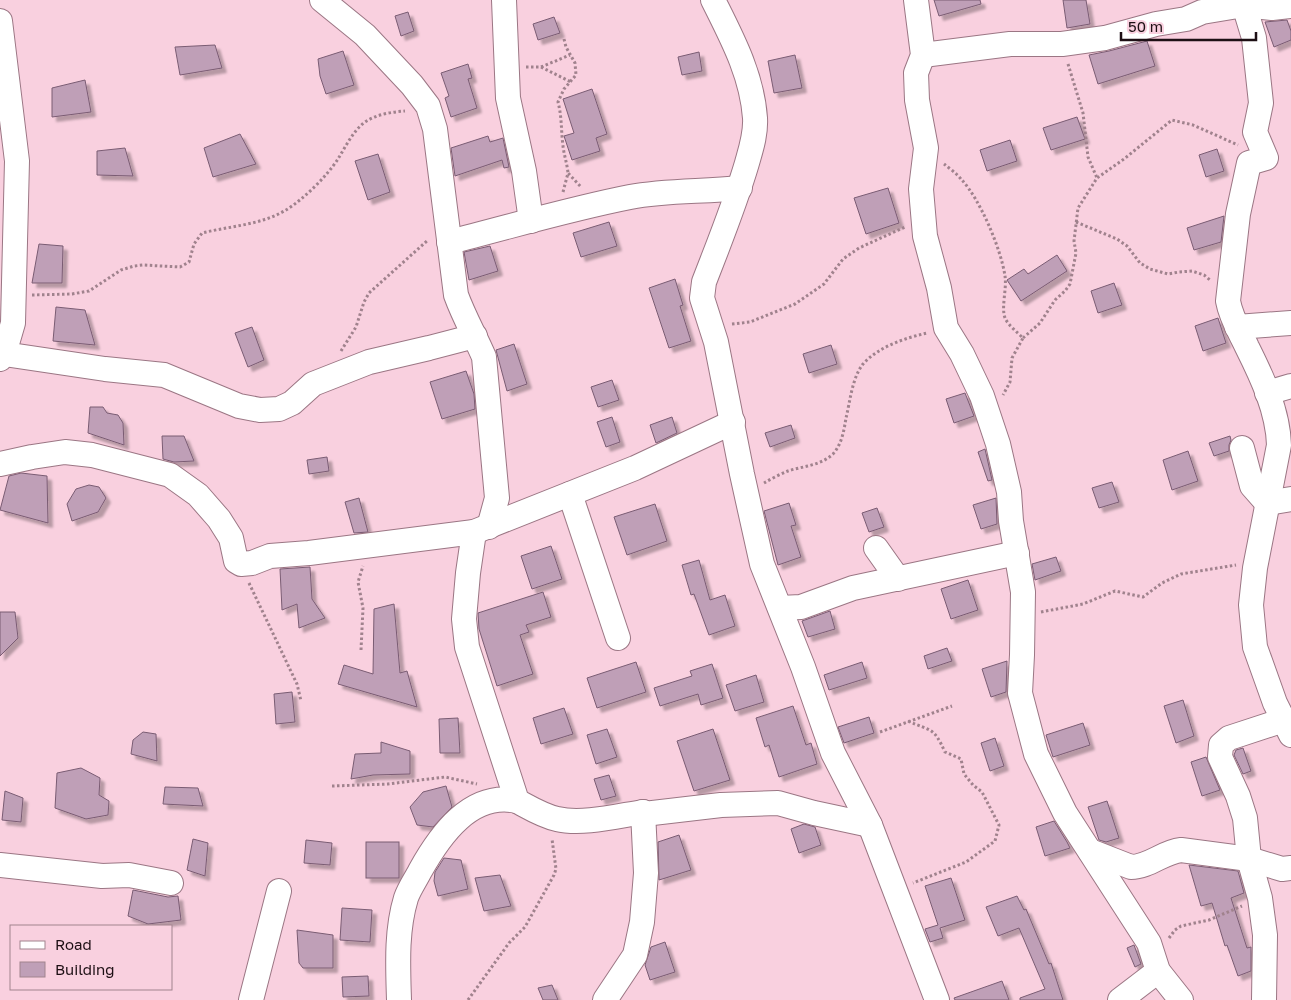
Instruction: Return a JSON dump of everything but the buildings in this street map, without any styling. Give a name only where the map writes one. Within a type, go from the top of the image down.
[{"type":"street","points":[[322,0],[365,35],[412,85],[428,108],[435,130],[456,295],[465,319],[475,336],[484,358],[496,477],[497,498],[481,529],[468,574],[464,619],[467,647],[511,800]]},
{"type":"street","points":[[504,0],[508,98],[524,171],[531,222]]},
{"type":"street","points":[[713,0],[746,72],[755,119],[751,149],[740,188],[702,290],[702,298],[716,342],[762,564],[833,753],[870,824],[937,1000]]},
{"type":"street","points":[[916,0],[923,55],[916,74],[917,100],[926,148],[922,189],[925,236],[939,288],[946,328],[962,354],[982,396],[998,444],[1009,492],[1023,592],[1020,693],[1036,754],[1065,813],[1149,943],[1156,964],[1182,1000]]},
{"type":"street","points":[[923,55],[1010,44],[1062,44],[1105,38],[1156,24],[1186,19],[1202,12],[1244,5],[1272,8],[1291,6]]},
{"type":"street","points":[[1244,5],[1254,38],[1261,102],[1255,132],[1266,158],[1249,163],[1238,214],[1227,296],[1229,308],[1261,375],[1279,428],[1280,445],[1257,561],[1251,605],[1255,647],[1275,703],[1287,728],[1229,738],[1221,745],[1220,757],[1238,796],[1245,818],[1248,859],[1260,898],[1265,935],[1264,1000]]},
{"type":"street","points":[[0,21],[17,161],[13,323],[2,357],[164,376],[240,406],[260,410],[279,409],[292,403],[314,384],[370,362],[475,336]]},
{"type":"street","points":[[448,234],[531,222],[630,197],[671,191],[707,192],[740,188]]},
{"type":"street","points":[[1238,327],[1291,323]]},
{"type":"street","points":[[1267,393],[1291,386]]},
{"type":"street","points":[[0,464],[65,452],[92,456],[170,475],[198,495],[219,519],[231,538],[236,561],[241,564],[252,563],[270,556],[363,546],[481,529],[635,468],[733,422]]},
{"type":"street","points":[[1242,448],[1252,486],[1268,503]]},
{"type":"street","points":[[570,494],[618,638]]},
{"type":"street","points":[[1268,503],[1291,499]]},
{"type":"street","points":[[876,548],[898,579]]},
{"type":"street","points":[[780,608],[801,607],[853,588],[1017,553]]},
{"type":"street","points":[[399,1000],[398,961],[401,924],[406,896],[431,852],[460,818],[476,806],[497,799],[511,800],[558,819],[585,820],[643,812],[644,814],[721,805],[778,803],[814,814],[870,824]]},
{"type":"street","points":[[605,1000],[635,955],[640,930],[646,873],[643,812]]},
{"type":"street","points":[[1090,851],[1131,868],[1138,867],[1171,851],[1181,850],[1248,859],[1282,869],[1291,868]]},
{"type":"street","points":[[0,865],[102,876],[129,876],[171,883]]},
{"type":"street","points":[[251,1000],[279,891]]},
{"type":"street","points":[[1120,1000],[1156,964]]},
{"type":"path","points":[[564,39],[566,47],[576,63],[576,75],[564,89],[558,102],[568,173]]},
{"type":"path","points":[[1062,44],[1083,113],[1088,157],[1097,178]]},
{"type":"path","points":[[507,65],[541,67],[570,55]]},
{"type":"path","points":[[541,67],[571,82]]},
{"type":"path","points":[[14,296],[58,295],[89,291],[121,270],[134,266],[180,268],[188,262],[194,244],[202,233],[237,227],[261,220],[286,210],[302,198],[337,161],[349,140],[365,122],[388,112],[428,108]]},
{"type":"path","points":[[990,418],[1010,382],[1012,358],[1023,338],[1040,323],[1055,300],[1070,284],[1076,253],[1074,241],[1078,208],[1097,178],[1172,120],[1193,125],[1266,158]]},
{"type":"path","points":[[926,148],[962,179],[978,204],[1000,251],[1005,277],[1005,319],[1023,338]]},
{"type":"path","points":[[711,326],[750,322],[795,304],[824,284],[843,259],[859,248],[923,219]]},
{"type":"path","points":[[1076,222],[1117,239],[1127,246],[1140,263],[1150,269],[1168,274],[1192,271],[1204,275],[1227,296]]},
{"type":"path","points":[[338,354],[356,327],[369,293],[421,246],[448,234]]},
{"type":"path","points":[[747,496],[766,482],[788,471],[812,466],[832,454],[839,445],[843,433],[855,379],[862,365],[875,353],[907,338],[946,328]]},
{"type":"path","points":[[361,650],[363,608],[358,582],[364,563],[363,546]]},
{"type":"path","points":[[1023,616],[1083,604],[1116,591],[1143,597],[1162,583],[1181,574],[1257,561]]},
{"type":"path","points":[[241,564],[256,600],[297,684],[301,701]]},
{"type":"path","points":[[880,732],[952,706]]},
{"type":"path","points":[[895,890],[966,862],[995,841],[999,825],[982,792],[964,774],[961,759],[944,752],[938,737],[932,730],[908,721]]},
{"type":"path","points":[[332,786],[388,784],[445,777],[475,783],[496,790],[511,800]]},
{"type":"path","points":[[468,1000],[509,943],[524,927],[554,875],[556,869],[552,834],[558,819]]},
{"type":"path","points":[[1156,964],[1175,930],[1181,926],[1209,920],[1260,898]]}]
